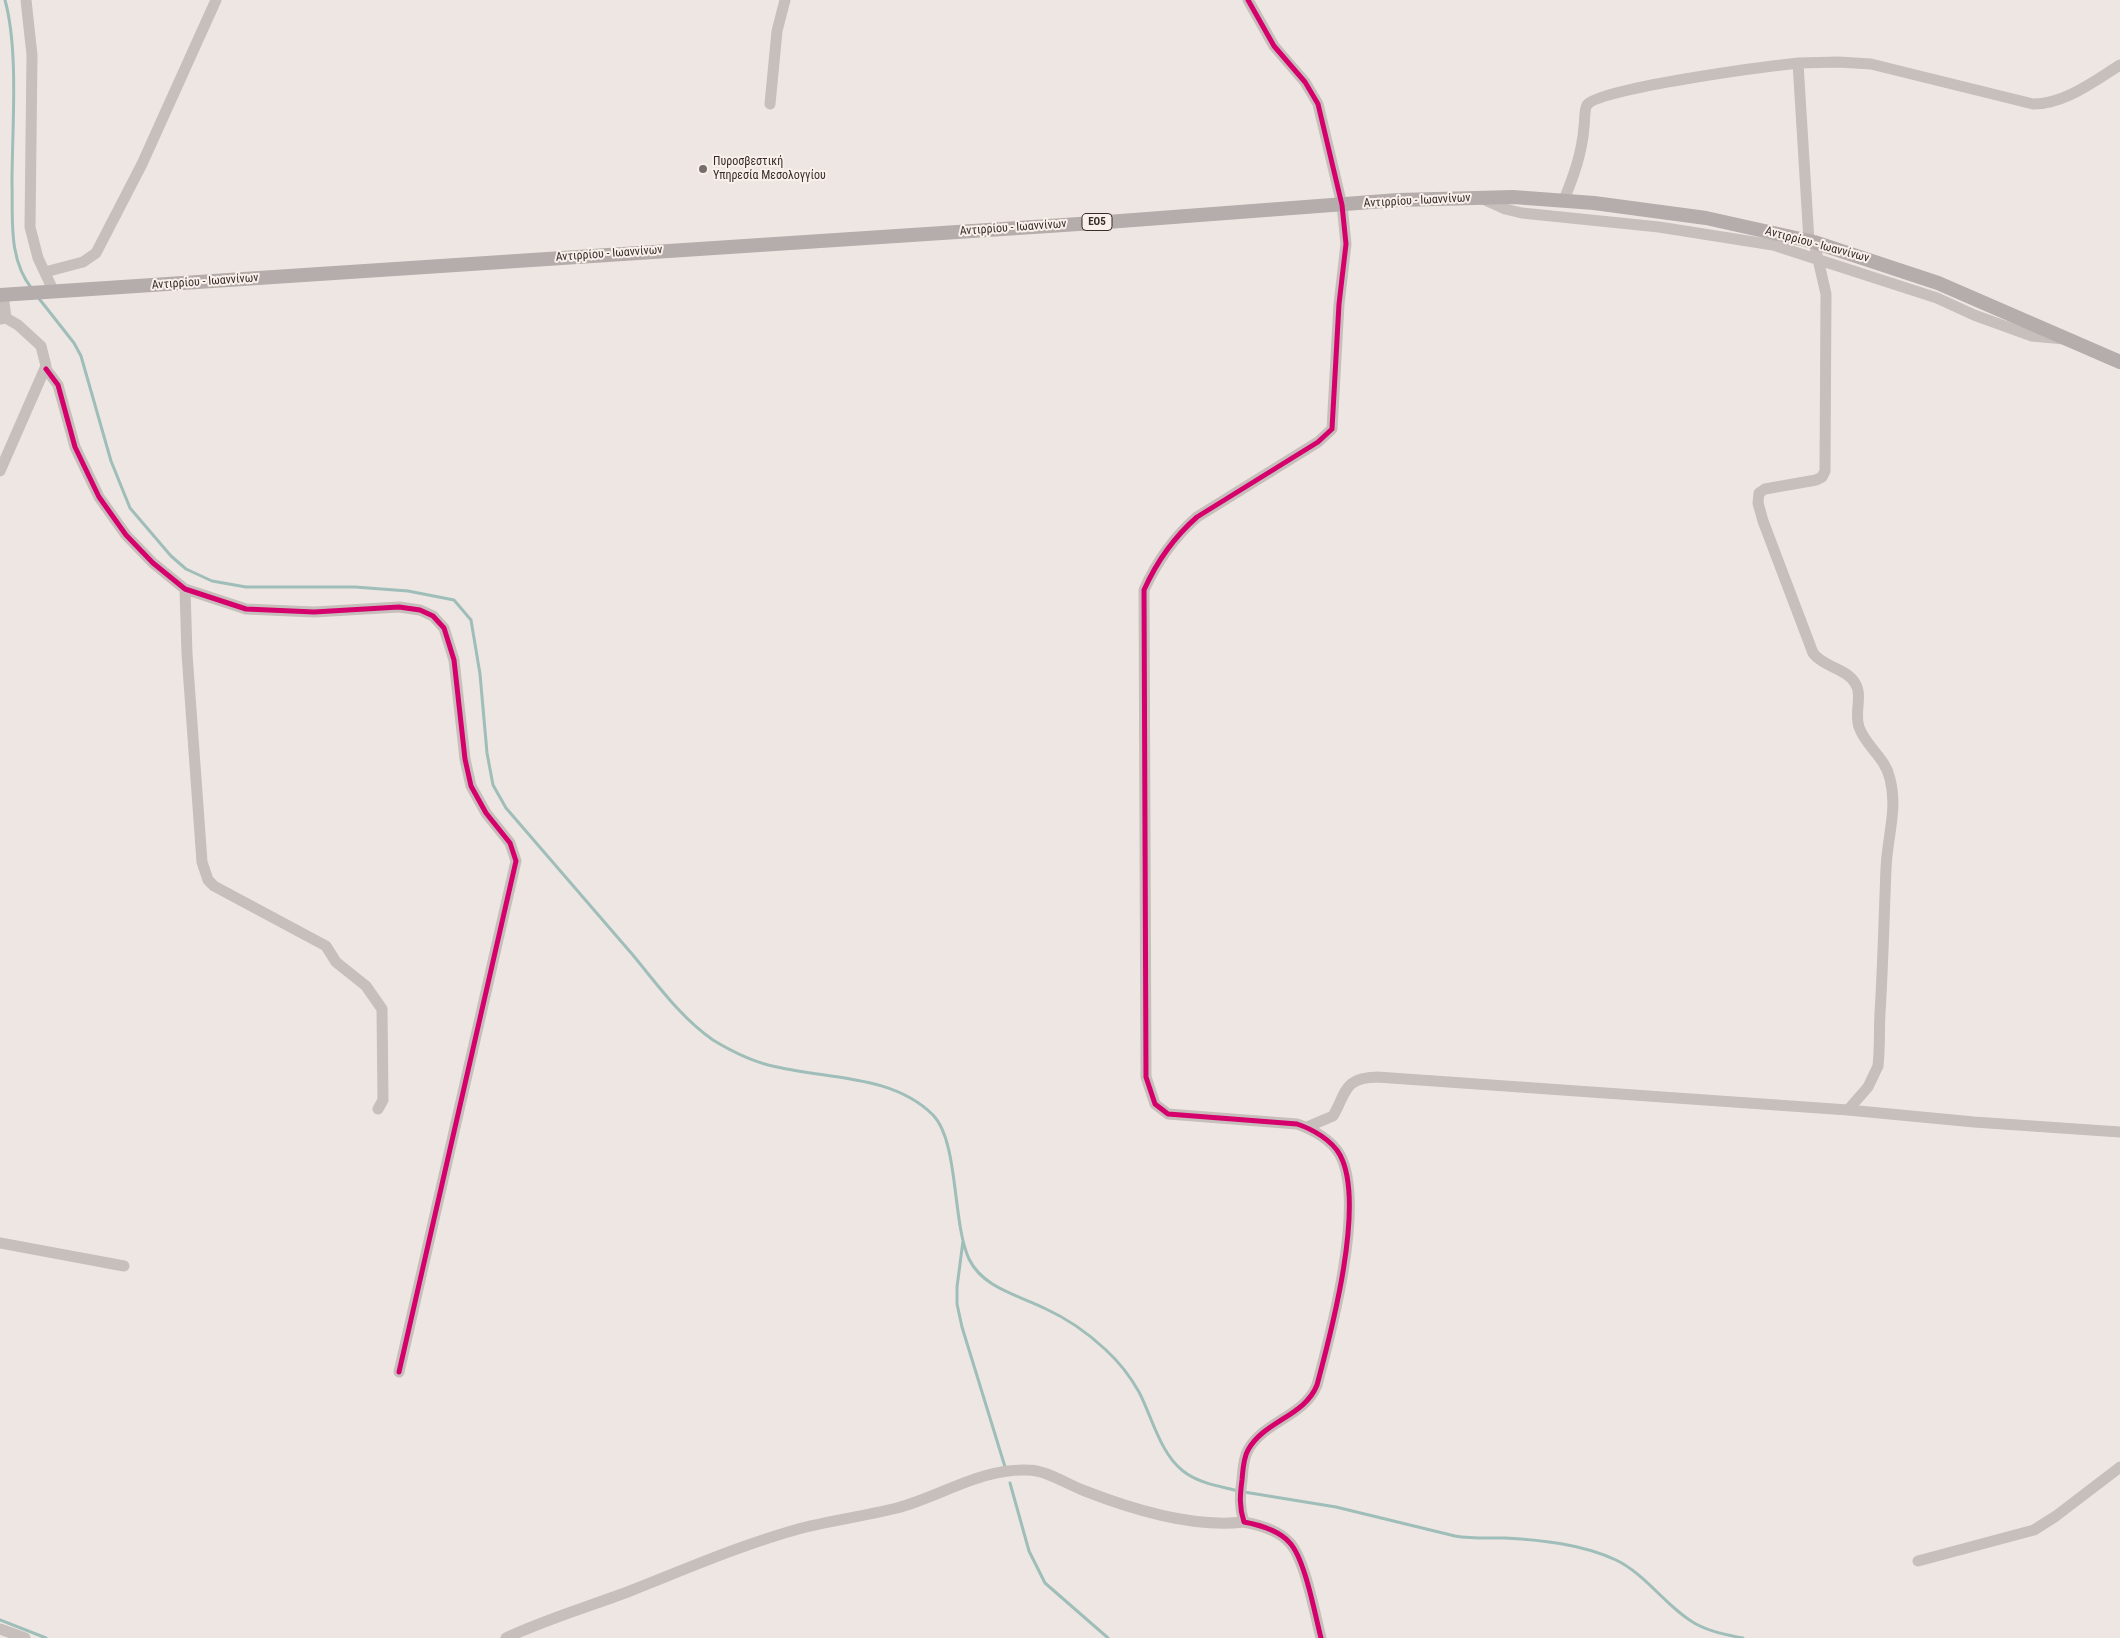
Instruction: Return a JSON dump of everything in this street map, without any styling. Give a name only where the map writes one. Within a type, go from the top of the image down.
[{"type":"main road","name":"Αντιρρίου - Ιωαννίνων","points":[[5,295],[1398,200],[1479,197],[1564,200],[1706,218],[1812,242],[1938,283],[2120,362]]},
{"type":"street","points":[[26,0],[32,54],[30,227],[38,258],[45,272],[51,292]]},
{"type":"street","points":[[45,272],[83,262],[96,253],[142,164],[216,0]]},
{"type":"street","points":[[770,104],[777,31],[785,0]]},
{"type":"street","points":[[1244,1522],[1240,1499],[1244,1458],[1248,1449],[1270,1428],[1307,1402],[1313,1394],[1326,1350],[1341,1276],[1349,1204],[1343,1166],[1337,1151],[1307,1127],[1265,1120],[1173,1116],[1163,1112],[1155,1104],[1150,1091],[1146,1066],[1144,590],[1161,556],[1182,530],[1197,517],[1318,442],[1332,429],[1338,304],[1346,244],[1342,205],[1318,104],[1305,82],[1274,46],[1253,12],[1248,0]]},
{"type":"street","points":[[1564,200],[1578,166],[1583,144],[1586,108],[1591,101],[1612,93],[1720,73],[1798,63],[1838,62],[1871,64],[2034,104],[2048,103],[2068,95],[2120,65]]},
{"type":"street","points":[[1798,63],[1812,242],[1820,260],[1826,294],[1825,471],[1822,477],[1816,480],[1765,489],[1759,492],[1758,498],[1763,521],[1810,648],[1821,663],[1848,675],[1856,684],[1858,693],[1856,715],[1859,727],[1866,741],[1887,768],[1893,795],[1894,813],[1886,866],[1879,1061],[1876,1075],[1848,1110]]},
{"type":"street","points":[[1479,197],[1505,209],[1522,213],[1659,227],[1773,245],[1937,298],[1974,315],[2032,336],[2067,339]]},
{"type":"street","points":[[0,471],[46,369],[45,355],[41,346],[18,325],[3,319],[5,295]]},
{"type":"street","points":[[46,369],[58,386],[76,447],[99,497],[126,535],[153,563],[185,589],[246,609],[314,612],[399,607],[420,610],[433,616],[444,628],[454,660],[465,759],[471,786],[486,813],[510,842],[516,855],[514,874],[399,1372]]},
{"type":"street","points":[[185,589],[187,663],[202,862],[205,873],[214,886],[326,946],[336,962],[375,996],[384,1015],[383,1100],[378,1109]]},
{"type":"street","points":[[1307,1127],[1331,1118],[1348,1086],[1362,1078],[1848,1110],[1974,1122],[2120,1132]]},
{"type":"street","points":[[0,1243],[124,1266]]},
{"type":"street","points":[[1918,1561],[2034,1530],[2120,1467]]},
{"type":"street","points":[[506,1638],[554,1617],[584,1608],[801,1528],[897,1508],[1002,1472],[1028,1470],[1039,1472],[1098,1496],[1196,1522],[1218,1524],[1244,1522],[1277,1533],[1294,1548],[1302,1567],[1321,1638]]},
{"type":"street","points":[[0,1629],[25,1638]]},
{"type":"waterway","points":[[5,0],[12,43],[13,66],[13,239],[19,265],[32,289]]},
{"type":"waterway","points":[[37,296],[74,343],[81,356],[111,461],[130,508],[171,556],[186,569],[212,581],[246,587],[355,587],[408,591],[454,600],[471,620],[480,674],[487,753],[493,785],[506,808],[670,1000],[701,1031],[713,1040],[744,1056],[777,1067],[880,1085],[899,1092],[917,1102],[933,1115],[941,1127],[947,1144],[964,1243],[969,1259],[975,1269],[1002,1290],[1060,1316],[1092,1338],[1120,1364],[1136,1386],[1162,1445],[1175,1463],[1183,1471],[1195,1478],[1209,1484],[1238,1491]]},
{"type":"waterway","points":[[963,1241],[957,1287],[957,1304],[962,1327],[1006,1470]]},
{"type":"waterway","points":[[1010,1483],[1029,1551],[1045,1583],[1108,1638]]},
{"type":"waterway","points":[[1244,1492],[1336,1507],[1455,1536],[1533,1540],[1589,1550],[1627,1566],[1675,1609],[1696,1624],[1713,1631],[1743,1638]]},
{"type":"waterway","points":[[0,1620],[46,1638]]},
{"type":"cycle path","points":[[1248,0],[1274,46],[1305,82],[1318,104],[1342,205],[1346,244],[1339,304],[1332,429],[1318,442],[1197,517],[1166,550],[1144,590],[1146,1077],[1155,1104],[1168,1114],[1297,1124],[1309,1129],[1327,1140],[1340,1155],[1347,1177],[1349,1204],[1348,1235],[1344,1268],[1317,1385],[1311,1396],[1303,1404],[1264,1432],[1248,1450],[1245,1457],[1240,1496],[1244,1522],[1274,1531],[1285,1538],[1295,1550],[1305,1573],[1321,1638]]},
{"type":"cycle path","points":[[46,369],[58,385],[75,447],[99,497],[126,535],[153,563],[185,589],[246,609],[314,612],[399,607],[420,610],[433,616],[444,628],[454,660],[465,759],[471,786],[486,813],[510,843],[516,861],[399,1372]]},
{"type":"place","name":"Πυροσβεστική Υπηρεσία Μεσολογγίου","points":[[703,169]]}]
